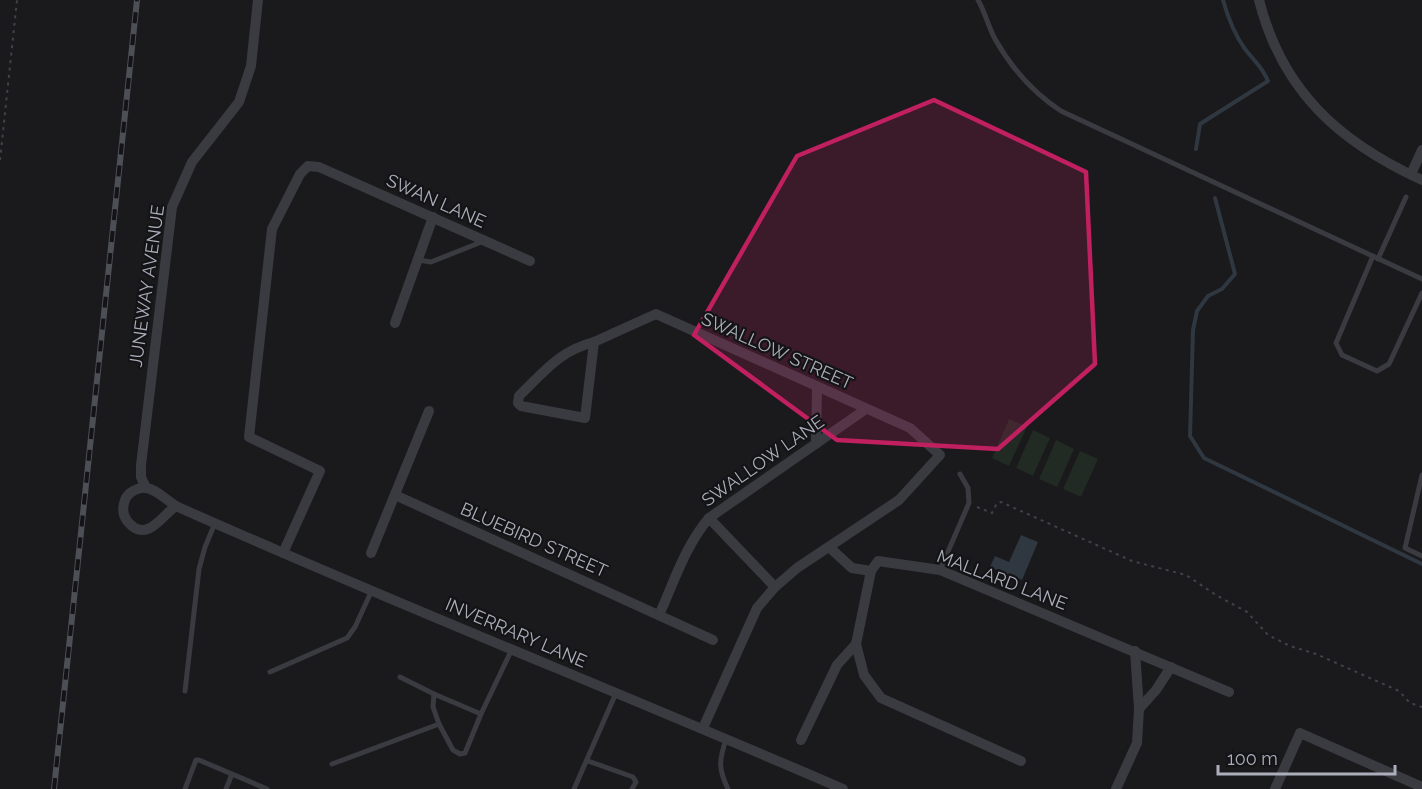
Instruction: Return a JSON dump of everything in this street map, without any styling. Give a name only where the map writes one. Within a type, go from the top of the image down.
[{"type":"street","name":"JUNEWAY AVENUE","points":[[147,488],[141,477],[141,465],[172,207],[192,162],[238,102],[251,66],[258,0]]},
{"type":"street","points":[[1259,0],[1280,58],[1295,83],[1314,106],[1342,133],[1383,161],[1422,180]]},
{"type":"street","points":[[1411,174],[1422,150]]},
{"type":"street","name":"SWAN LANE","points":[[283,553],[320,471],[249,437],[272,229],[300,174],[308,166],[319,167],[530,261]]},
{"type":"street","points":[[395,323],[433,217]]},
{"type":"street","name":"SWALLOW STREET","points":[[594,342],[585,418],[521,406],[519,396],[562,355],[656,314],[910,428],[940,455],[899,500],[829,548]]},
{"type":"street","points":[[816,444],[817,387]]},
{"type":"street","name":"SWALLOW LANE","points":[[659,615],[686,554],[699,530],[709,518],[866,409]]},
{"type":"street","points":[[371,553],[429,411]]},
{"type":"street","points":[[147,488],[133,491],[124,501],[124,516],[135,527],[151,528],[176,506]]},
{"type":"street","name":"INVERRARY LANE","points":[[147,488],[176,506],[283,553],[727,738],[843,789]]},
{"type":"street","name":"BLUEBIRD STREET","points":[[395,495],[713,640]]},
{"type":"street","points":[[709,518],[775,587]]},
{"type":"street","points":[[703,728],[757,608],[775,587],[797,568],[829,548],[852,568],[871,571],[856,644],[864,675],[881,698],[1021,761]]},
{"type":"street","name":"MALLARD LANE","points":[[871,571],[878,561],[940,570],[1229,692]]},
{"type":"street","points":[[801,740],[837,664],[856,644]]},
{"type":"street","points":[[1116,789],[1137,743],[1139,709],[1135,651]]},
{"type":"street","points":[[1139,709],[1156,690],[1171,667]]},
{"type":"street","points":[[1275,789],[1300,733],[1422,787]]},
{"type":"lane","points":[[978,0],[994,38],[1014,69],[1039,97],[1061,111],[1422,279]]},
{"type":"lane","points":[[1406,197],[1336,342],[1342,355],[1377,371],[1389,364],[1422,293]]},
{"type":"lane","points":[[418,260],[431,262],[484,241]]},
{"type":"lane","points":[[940,570],[969,503],[968,488],[960,474]]},
{"type":"lane","points":[[1422,475],[1419,497],[1405,548],[1422,556]]},
{"type":"lane","points":[[185,691],[199,568],[215,523]]},
{"type":"lane","points":[[270,672],[347,638],[355,627],[372,590]]},
{"type":"lane","points":[[434,694],[433,707],[438,724],[453,750],[460,754],[465,753],[512,649]]},
{"type":"lane","points":[[400,677],[481,714]]},
{"type":"lane","points":[[574,789],[616,693]]},
{"type":"lane","points":[[332,764],[438,724]]},
{"type":"lane","points":[[727,738],[719,768],[728,789]]},
{"type":"lane","points":[[185,789],[196,760],[267,789]]},
{"type":"lane","points":[[588,760],[633,777],[636,782],[632,789]]},
{"type":"lane","points":[[226,789],[232,774]]},
{"type":"path","points":[[0,160],[17,0]]},
{"type":"path","points":[[969,503],[992,513],[997,503],[1001,502],[1132,561],[1186,575],[1247,612],[1268,635],[1399,692],[1410,703],[1422,707]]},
{"type":"highlighted area","points":[[934,100],[1086,172],[1095,364],[998,449],[837,440],[694,335],[797,156]]},
{"type":"shaded area","points":[[1009,419],[1027,427],[1009,466],[992,458]]},
{"type":"shaded area","points":[[1033,430],[1050,438],[1033,476],[1016,468]]},
{"type":"shaded area","points":[[1056,440],[1074,449],[1057,487],[1039,479]]},
{"type":"shaded area","points":[[1080,451],[1098,459],[1081,497],[1063,489]]},
{"type":"shaded area","points":[[1021,535],[1038,542],[1022,580],[990,567],[995,556],[1009,562]]},
{"type":"waterway","points":[[1196,149],[1200,124],[1268,81],[1238,38],[1223,0]]},
{"type":"waterway","points":[[1215,198],[1235,274],[1222,289],[1208,296],[1197,311],[1193,330],[1190,436],[1204,458],[1422,564]]},
{"type":"railway","points":[[54,789],[137,0]]}]
